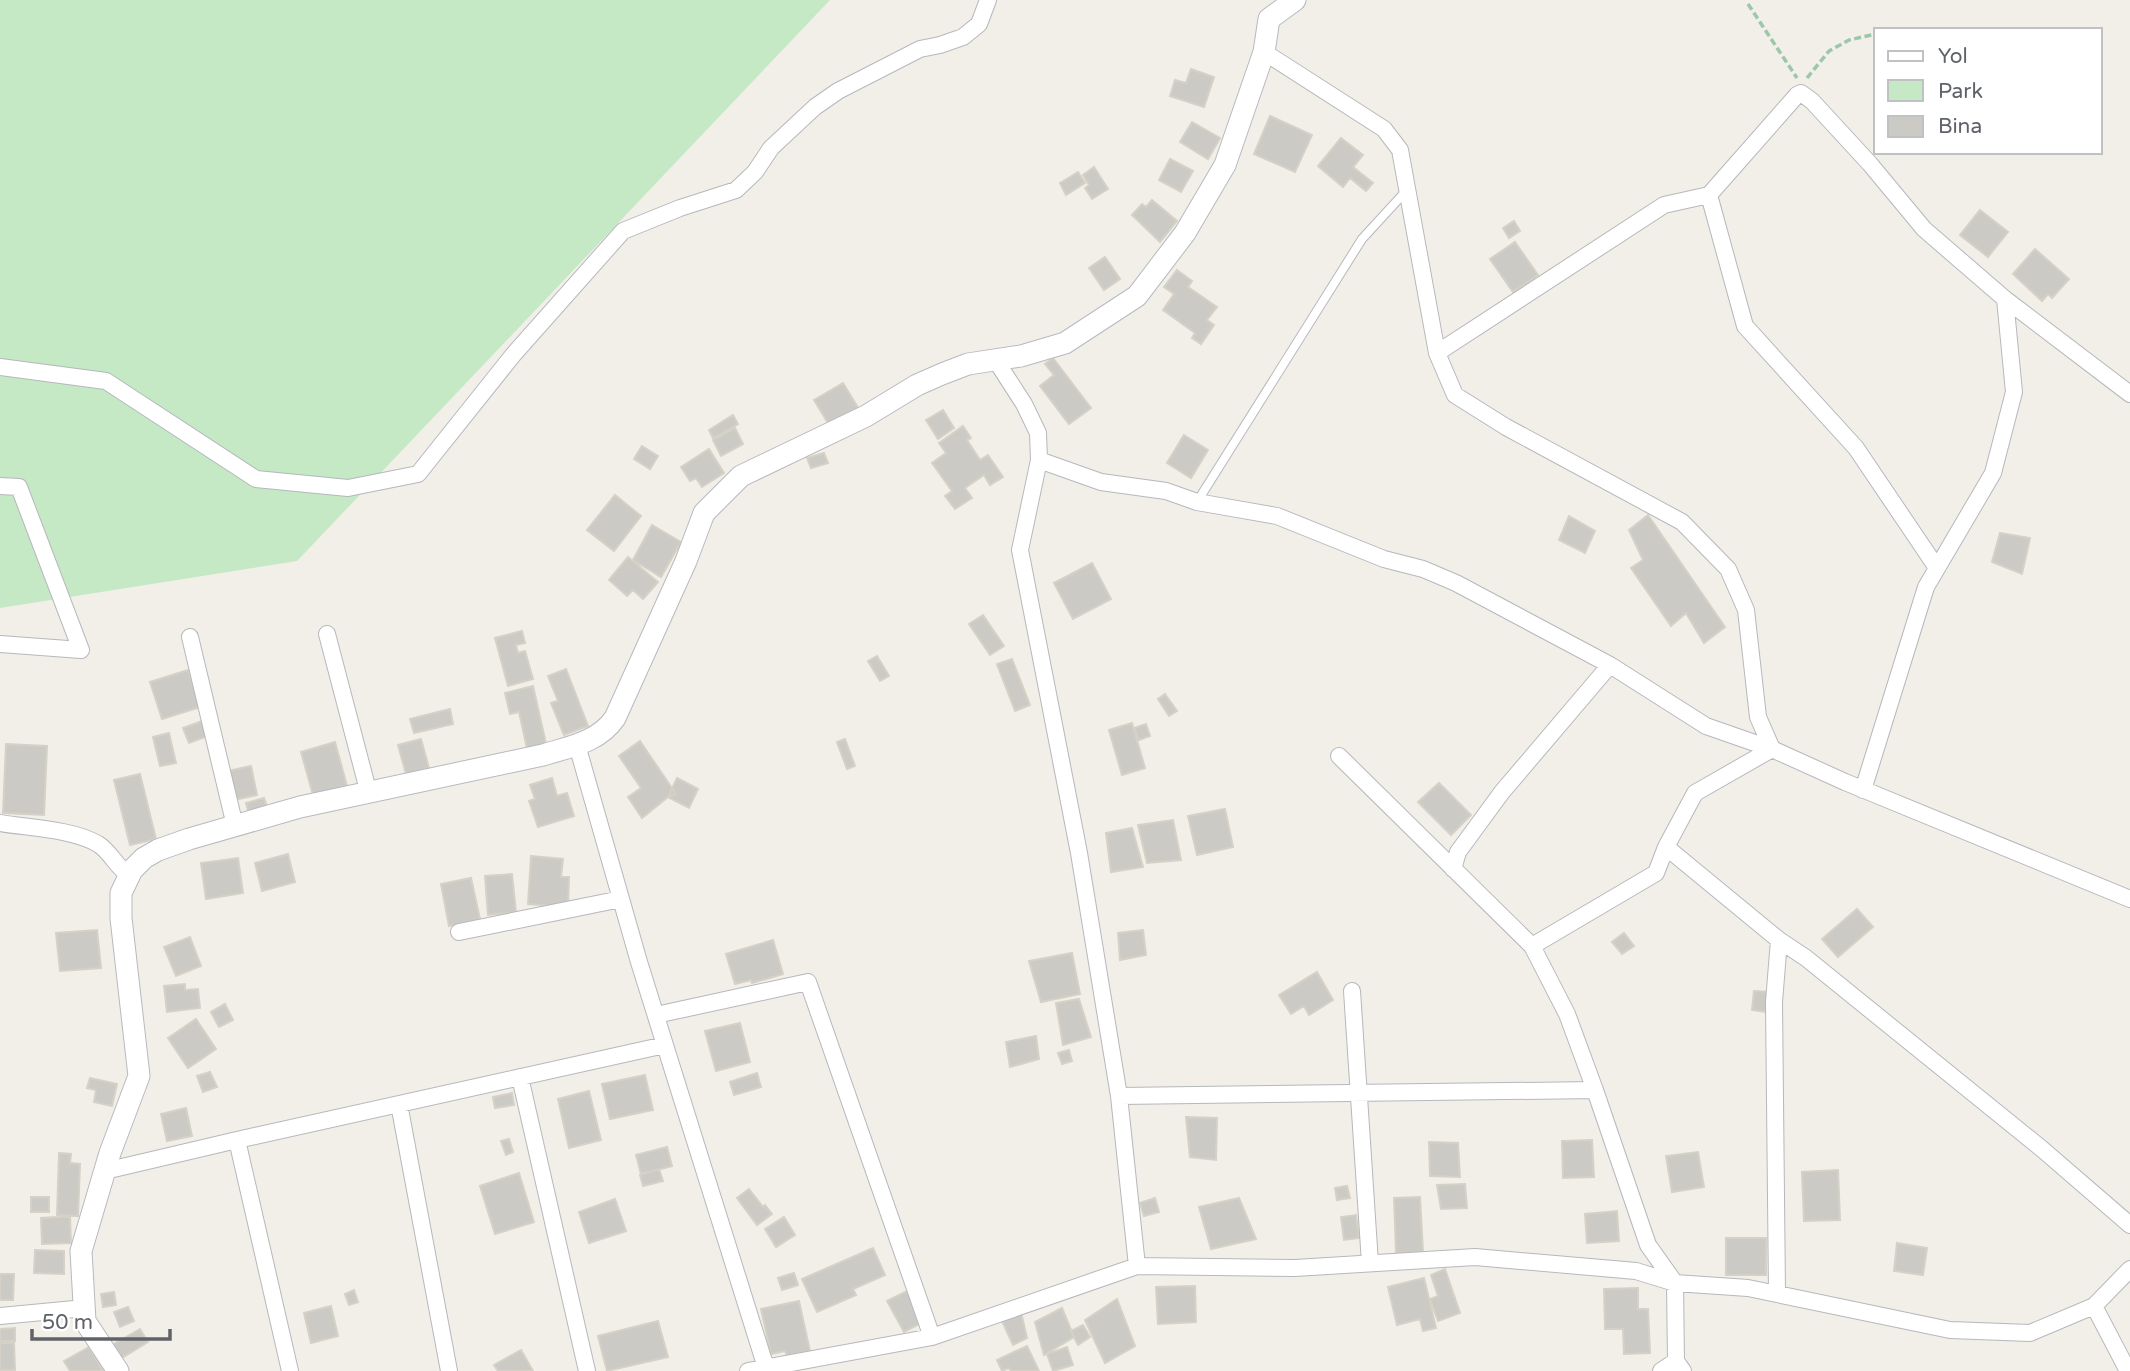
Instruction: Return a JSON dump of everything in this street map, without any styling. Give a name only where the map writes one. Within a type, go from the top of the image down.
[{"type":"street","points":[[0,367],[106,381],[256,479],[348,488],[418,474],[513,355],[623,231],[680,208],[736,190],[755,172],[771,148],[815,107],[838,91],[920,48],[963,37],[979,24],[988,0]]},
{"type":"street","points":[[118,1371],[85,1321],[81,1251],[105,1171],[139,1076],[121,918],[121,893],[129,875],[144,858],[158,850],[234,826],[300,807],[520,761],[577,745],[604,732],[615,718],[686,561],[704,513],[741,476],[866,416],[942,374],[968,364],[1021,356],[1065,343],[1137,296],[1185,233],[1225,165],[1264,52],[1270,6],[1295,0]]},
{"type":"street","points":[[1264,52],[1384,129],[1400,150],[1437,354],[1455,395],[1506,426],[1682,522],[1728,569],[1746,610],[1758,717],[1772,749]]},
{"type":"street","points":[[1437,354],[1664,205],[1709,195],[1801,93],[1812,101],[1870,164],[1924,229],[2005,299],[2130,394]]},
{"type":"street","points":[[1709,195],[1745,326],[1856,448],[1937,568]]},
{"type":"street","points":[[1863,790],[1926,587],[1993,473],[2014,392],[2005,299]]},
{"type":"street","points":[[995,359],[1024,404],[1038,433],[1039,460],[1020,550],[1079,853],[1119,1096],[1137,1266]]},
{"type":"street","points":[[1039,460],[1101,482],[1166,491],[1197,502],[1277,516],[1384,559],[1423,569],[1456,583],[1610,665],[1706,726],[1772,749],[1863,790],[2130,899]]},
{"type":"street","points":[[0,486],[19,487],[81,650],[0,644]]},
{"type":"street","points":[[327,634],[369,794]]},
{"type":"street","points":[[190,637],[234,826]]},
{"type":"street","points":[[1453,869],[1458,852],[1502,792],[1610,665]]},
{"type":"street","points":[[577,745],[665,1045],[766,1369]]},
{"type":"street","points":[[1532,946],[1656,873],[1666,847],[1695,793],[1772,749]]},
{"type":"street","points":[[1339,756],[1532,946],[1567,1014],[1648,1245],[1675,1283],[1679,1366],[1661,1371]]},
{"type":"street","points":[[0,823],[77,835],[105,849],[129,875]]},
{"type":"street","points":[[1666,847],[2042,1149],[2130,1226]]},
{"type":"street","points":[[459,932],[621,899]]},
{"type":"street","points":[[1777,1294],[1774,1002],[1779,940]]},
{"type":"street","points":[[656,1015],[808,982],[932,1337]]},
{"type":"street","points":[[1352,991],[1370,1264]]},
{"type":"street","points":[[105,1171],[665,1045]]},
{"type":"street","points":[[520,1077],[587,1371]]},
{"type":"street","points":[[1119,1096],[1595,1090]]},
{"type":"street","points":[[399,1104],[449,1371]]},
{"type":"street","points":[[237,1140],[290,1371]]},
{"type":"street","points":[[748,1371],[932,1337],[1137,1266],[1295,1268],[1475,1257],[1636,1271],[1675,1283],[1748,1288],[1950,1330],[2030,1333],[2094,1306],[2130,1269]]},
{"type":"street","points":[[2094,1306],[2128,1371]]},
{"type":"street","points":[[0,1316],[85,1308]]},
{"type":"lane","points":[[1197,502],[1363,239],[1407,190]]},
{"type":"path","points":[[1748,4],[1798,80],[1801,93]]},
{"type":"path","points":[[1801,93],[1808,76],[1829,51],[1849,40],[1874,34]]},
{"type":"green space","points":[[0,0],[830,0],[297,561],[0,608]]},
{"type":"building","points":[[1191,69],[1214,77],[1204,107],[1170,96],[1175,80],[1186,83]]},
{"type":"building","points":[[1270,116],[1312,135],[1295,172],[1254,154]]},
{"type":"building","points":[[1192,122],[1220,138],[1208,159],[1180,142]]},
{"type":"building","points":[[1341,138],[1363,155],[1353,167],[1373,183],[1366,191],[1350,178],[1343,187],[1318,166]]},
{"type":"building","points":[[1170,159],[1193,171],[1181,192],[1159,180]]},
{"type":"building","points":[[1094,167],[1108,189],[1092,199],[1085,188],[1089,185],[1083,175]]},
{"type":"building","points":[[1078,172],[1085,183],[1066,195],[1060,183]]},
{"type":"building","points":[[1152,200],[1177,221],[1160,242],[1132,215],[1142,204],[1146,207]]},
{"type":"building","points":[[1980,210],[2008,232],[1988,257],[1960,235]]},
{"type":"building","points":[[1514,221],[1520,231],[1509,238],[1503,228]]},
{"type":"building","points":[[1515,242],[1538,275],[1513,292],[1490,259]]},
{"type":"building","points":[[2035,249],[2069,279],[2052,298],[2048,294],[2042,301],[2013,274]]},
{"type":"building","points":[[1105,257],[1120,279],[1104,290],[1089,268]]},
{"type":"building","points":[[1177,270],[1192,281],[1188,287],[1217,307],[1207,320],[1214,325],[1201,344],[1192,338],[1195,333],[1163,310],[1174,294],[1164,287]]},
{"type":"building","points":[[1053,358],[1091,408],[1069,424],[1040,386],[1054,375],[1045,364]]},
{"type":"building","points":[[843,383],[860,411],[831,428],[814,400]]},
{"type":"building","points":[[943,410],[954,428],[938,439],[926,420]]},
{"type":"building","points":[[733,415],[738,424],[713,438],[709,430]]},
{"type":"building","points":[[963,426],[971,438],[967,440],[980,460],[988,455],[1003,477],[990,485],[984,475],[965,488],[972,498],[955,509],[945,496],[952,491],[932,463],[946,453],[939,443]]},
{"type":"building","points":[[735,428],[743,444],[721,456],[713,440]]},
{"type":"building","points":[[1184,435],[1208,450],[1191,478],[1167,463]]},
{"type":"building","points":[[642,446],[658,456],[650,469],[634,459]]},
{"type":"building","points":[[709,449],[724,473],[702,487],[696,478],[690,481],[681,467]]},
{"type":"building","points":[[824,453],[828,463],[811,468],[807,458]]},
{"type":"building","points":[[615,495],[641,516],[614,551],[587,530]]},
{"type":"building","points":[[1648,515],[1725,627],[1704,643],[1686,613],[1671,626],[1631,568],[1643,560],[1629,530]]},
{"type":"building","points":[[1569,516],[1595,531],[1585,553],[1559,540]]},
{"type":"building","points":[[652,525],[681,542],[661,577],[633,560]]},
{"type":"building","points":[[2000,533],[2030,538],[2022,574],[1992,562]]},
{"type":"building","points":[[628,557],[658,582],[643,599],[633,590],[627,596],[609,580]]},
{"type":"building","points":[[1092,563],[1111,599],[1073,619],[1054,583]]},
{"type":"building","points":[[983,615],[1004,646],[990,655],[969,624]]},
{"type":"building","points":[[522,631],[525,643],[516,645],[518,653],[525,651],[533,679],[508,686],[495,638]]},
{"type":"building","points":[[877,656],[889,676],[880,681],[868,661]]},
{"type":"building","points":[[1012,659],[1030,705],[1015,711],[997,664]]},
{"type":"building","points":[[566,669],[588,726],[564,735],[551,703],[558,701],[548,676]]},
{"type":"building","points":[[188,670],[200,707],[162,719],[150,682]]},
{"type":"building","points":[[533,686],[547,748],[528,753],[519,712],[510,714],[505,693]]},
{"type":"building","points":[[1165,694],[1177,711],[1169,716],[1158,699]]},
{"type":"building","points":[[450,709],[453,724],[414,733],[410,719]]},
{"type":"building","points":[[202,721],[208,736],[189,743],[183,728]]},
{"type":"building","points":[[1132,723],[1145,768],[1122,775],[1109,730]]},
{"type":"building","points":[[1146,724],[1150,736],[1139,740],[1134,728]]},
{"type":"building","points":[[169,733],[176,763],[160,766],[153,737]]},
{"type":"building","points":[[421,739],[429,768],[406,774],[398,745]]},
{"type":"building","points":[[845,739],[855,766],[847,769],[837,742]]},
{"type":"building","points":[[640,741],[676,794],[668,797],[642,818],[628,797],[641,788],[619,756]]},
{"type":"building","points":[[335,742],[347,786],[313,795],[301,752]]},
{"type":"building","points":[[6,744],[47,746],[44,815],[3,813]]},
{"type":"building","points":[[251,766],[257,795],[234,800],[228,771]]},
{"type":"building","points":[[140,774],[156,839],[130,845],[114,780]]},
{"type":"building","points":[[552,778],[557,796],[567,793],[574,816],[538,827],[529,801],[535,799],[530,785]]},
{"type":"building","points":[[677,778],[698,789],[689,808],[668,797]]},
{"type":"building","points":[[1439,783],[1471,815],[1451,835],[1418,802]]},
{"type":"building","points":[[264,798],[268,809],[249,814],[246,803]]},
{"type":"building","points":[[1225,809],[1233,847],[1197,855],[1188,816]]},
{"type":"building","points":[[1173,820],[1181,860],[1147,863],[1138,825]]},
{"type":"building","points":[[1132,828],[1143,867],[1111,872],[1106,833]]},
{"type":"building","points":[[288,854],[295,882],[262,891],[255,863]]},
{"type":"building","points":[[531,856],[563,859],[561,877],[569,877],[568,907],[528,904]]},
{"type":"building","points":[[238,858],[243,893],[206,899],[201,863]]},
{"type":"building","points":[[512,874],[516,912],[488,915],[485,876]]},
{"type":"building","points":[[471,878],[480,919],[449,926],[441,884]]},
{"type":"building","points":[[1857,909],[1873,927],[1838,957],[1822,939]]},
{"type":"building","points":[[97,930],[101,968],[60,971],[56,933]]},
{"type":"building","points":[[1143,930],[1146,955],[1120,960],[1118,933]]},
{"type":"building","points":[[1624,933],[1634,946],[1622,954],[1612,942]]},
{"type":"building","points":[[190,937],[201,966],[176,976],[164,947]]},
{"type":"building","points":[[773,940],[783,974],[752,983],[751,980],[735,984],[726,954]]},
{"type":"building","points":[[1072,953],[1080,994],[1041,1002],[1029,961]]},
{"type":"building","points":[[1317,972],[1333,1000],[1309,1015],[1304,1006],[1291,1014],[1279,995]]},
{"type":"building","points":[[185,984],[185,990],[198,989],[200,1008],[167,1012],[164,986]]},
{"type":"building","points":[[1754,991],[1768,992],[1766,1012],[1752,1010]]},
{"type":"building","points":[[1079,999],[1091,1037],[1063,1045],[1056,1003]]},
{"type":"building","points":[[225,1004],[233,1020],[219,1027],[211,1012]]},
{"type":"building","points":[[196,1019],[216,1049],[188,1068],[168,1038]]},
{"type":"building","points":[[740,1023],[750,1062],[716,1071],[705,1031]]},
{"type":"building","points":[[1036,1036],[1039,1059],[1010,1067],[1006,1042]]},
{"type":"building","points":[[1069,1050],[1072,1061],[1062,1064],[1058,1053]]},
{"type":"building","points":[[210,1072],[217,1087],[203,1092],[197,1076]]},
{"type":"building","points":[[757,1073],[761,1087],[734,1095],[730,1082]]},
{"type":"building","points":[[645,1075],[653,1110],[610,1119],[602,1084]]},
{"type":"building","points":[[90,1078],[117,1084],[112,1106],[94,1102],[96,1090],[87,1088]]},
{"type":"building","points":[[589,1091],[601,1140],[569,1148],[558,1099]]},
{"type":"building","points":[[512,1093],[514,1105],[495,1108],[493,1097]]},
{"type":"building","points":[[186,1108],[192,1136],[167,1141],[161,1114]]},
{"type":"building","points":[[1186,1117],[1217,1118],[1216,1160],[1190,1157]]},
{"type":"building","points":[[509,1139],[513,1152],[506,1155],[501,1141]]},
{"type":"building","points":[[1592,1140],[1594,1177],[1563,1178],[1562,1141]]},
{"type":"building","points":[[1429,1142],[1458,1143],[1460,1177],[1430,1176]]},
{"type":"building","points":[[667,1147],[672,1166],[641,1174],[636,1155]]},
{"type":"building","points":[[1698,1152],[1704,1187],[1672,1192],[1666,1156]]},
{"type":"building","points":[[59,1153],[71,1154],[70,1163],[80,1164],[78,1216],[57,1215]]},
{"type":"building","points":[[659,1169],[663,1181],[643,1186],[640,1175]]},
{"type":"building","points":[[1838,1170],[1840,1220],[1804,1221],[1802,1172]]},
{"type":"building","points":[[519,1173],[534,1222],[495,1234],[480,1186]]},
{"type":"building","points":[[1465,1184],[1467,1208],[1441,1209],[1437,1185]]},
{"type":"building","points":[[1347,1186],[1350,1198],[1337,1200],[1335,1188]]},
{"type":"building","points":[[749,1189],[772,1214],[757,1225],[737,1198]]},
{"type":"building","points":[[31,1197],[49,1197],[49,1212],[31,1212]]},
{"type":"building","points":[[1420,1197],[1423,1252],[1396,1253],[1394,1198]]},
{"type":"building","points":[[1155,1198],[1159,1212],[1144,1216],[1140,1203]]},
{"type":"building","points":[[1239,1198],[1256,1239],[1211,1249],[1199,1207]]},
{"type":"building","points":[[615,1199],[626,1231],[589,1243],[579,1212]]},
{"type":"building","points":[[1617,1211],[1619,1241],[1587,1243],[1585,1214]]},
{"type":"building","points":[[1356,1215],[1359,1238],[1344,1240],[1341,1217]]},
{"type":"building","points":[[70,1217],[71,1243],[42,1244],[41,1218]]},
{"type":"building","points":[[784,1217],[795,1235],[776,1247],[765,1229]]},
{"type":"building","points":[[1726,1238],[1766,1238],[1766,1275],[1726,1275]]},
{"type":"building","points":[[1897,1243],[1927,1248],[1923,1275],[1894,1271]]},
{"type":"building","points":[[873,1248],[885,1275],[853,1289],[856,1295],[817,1312],[802,1279]]},
{"type":"building","points":[[35,1250],[64,1251],[64,1274],[34,1273]]},
{"type":"building","points":[[1445,1269],[1460,1313],[1438,1321],[1430,1299],[1438,1296],[1431,1275]]},
{"type":"building","points":[[794,1273],[798,1285],[782,1290],[778,1278]]},
{"type":"building","points":[[0,1274],[14,1274],[13,1300],[0,1300]]},
{"type":"building","points":[[1424,1278],[1436,1328],[1423,1331],[1420,1319],[1397,1325],[1388,1287]]},
{"type":"building","points":[[1195,1286],[1196,1322],[1158,1324],[1156,1287]]},
{"type":"building","points":[[1638,1288],[1638,1309],[1648,1309],[1650,1353],[1624,1354],[1623,1329],[1605,1329],[1604,1289]]},
{"type":"building","points":[[354,1290],[358,1302],[349,1305],[345,1294]]},
{"type":"building","points":[[907,1291],[923,1322],[904,1332],[887,1301]]},
{"type":"building","points":[[114,1292],[116,1305],[103,1307],[101,1294]]},
{"type":"building","points":[[1117,1299],[1135,1346],[1105,1363],[1085,1320]]},
{"type":"building","points":[[799,1301],[810,1351],[787,1356],[785,1351],[771,1354],[761,1309]]},
{"type":"building","points":[[331,1306],[338,1336],[311,1343],[304,1313]]},
{"type":"building","points":[[128,1307],[134,1321],[120,1327],[114,1312]]},
{"type":"building","points":[[1062,1308],[1074,1337],[1044,1355],[1035,1322]]},
{"type":"building","points":[[1021,1312],[1027,1338],[1013,1345],[1002,1321]]},
{"type":"building","points":[[658,1321],[668,1357],[607,1371],[598,1336]]},
{"type":"building","points":[[1083,1325],[1090,1337],[1078,1345],[1071,1331]]},
{"type":"building","points":[[15,1328],[15,1341],[0,1341],[0,1329]]},
{"type":"building","points":[[140,1329],[148,1342],[120,1359],[112,1345]]},
{"type":"building","points":[[0,1343],[14,1343],[15,1370],[0,1370]]},
{"type":"building","points":[[1027,1346],[1039,1371],[1011,1371],[1009,1368],[1002,1371],[997,1360]]},
{"type":"building","points":[[89,1347],[103,1371],[70,1371],[64,1361]]},
{"type":"building","points":[[1067,1347],[1073,1365],[1053,1371],[1047,1354]]},
{"type":"building","points":[[521,1350],[533,1371],[498,1371],[494,1365]]}]
